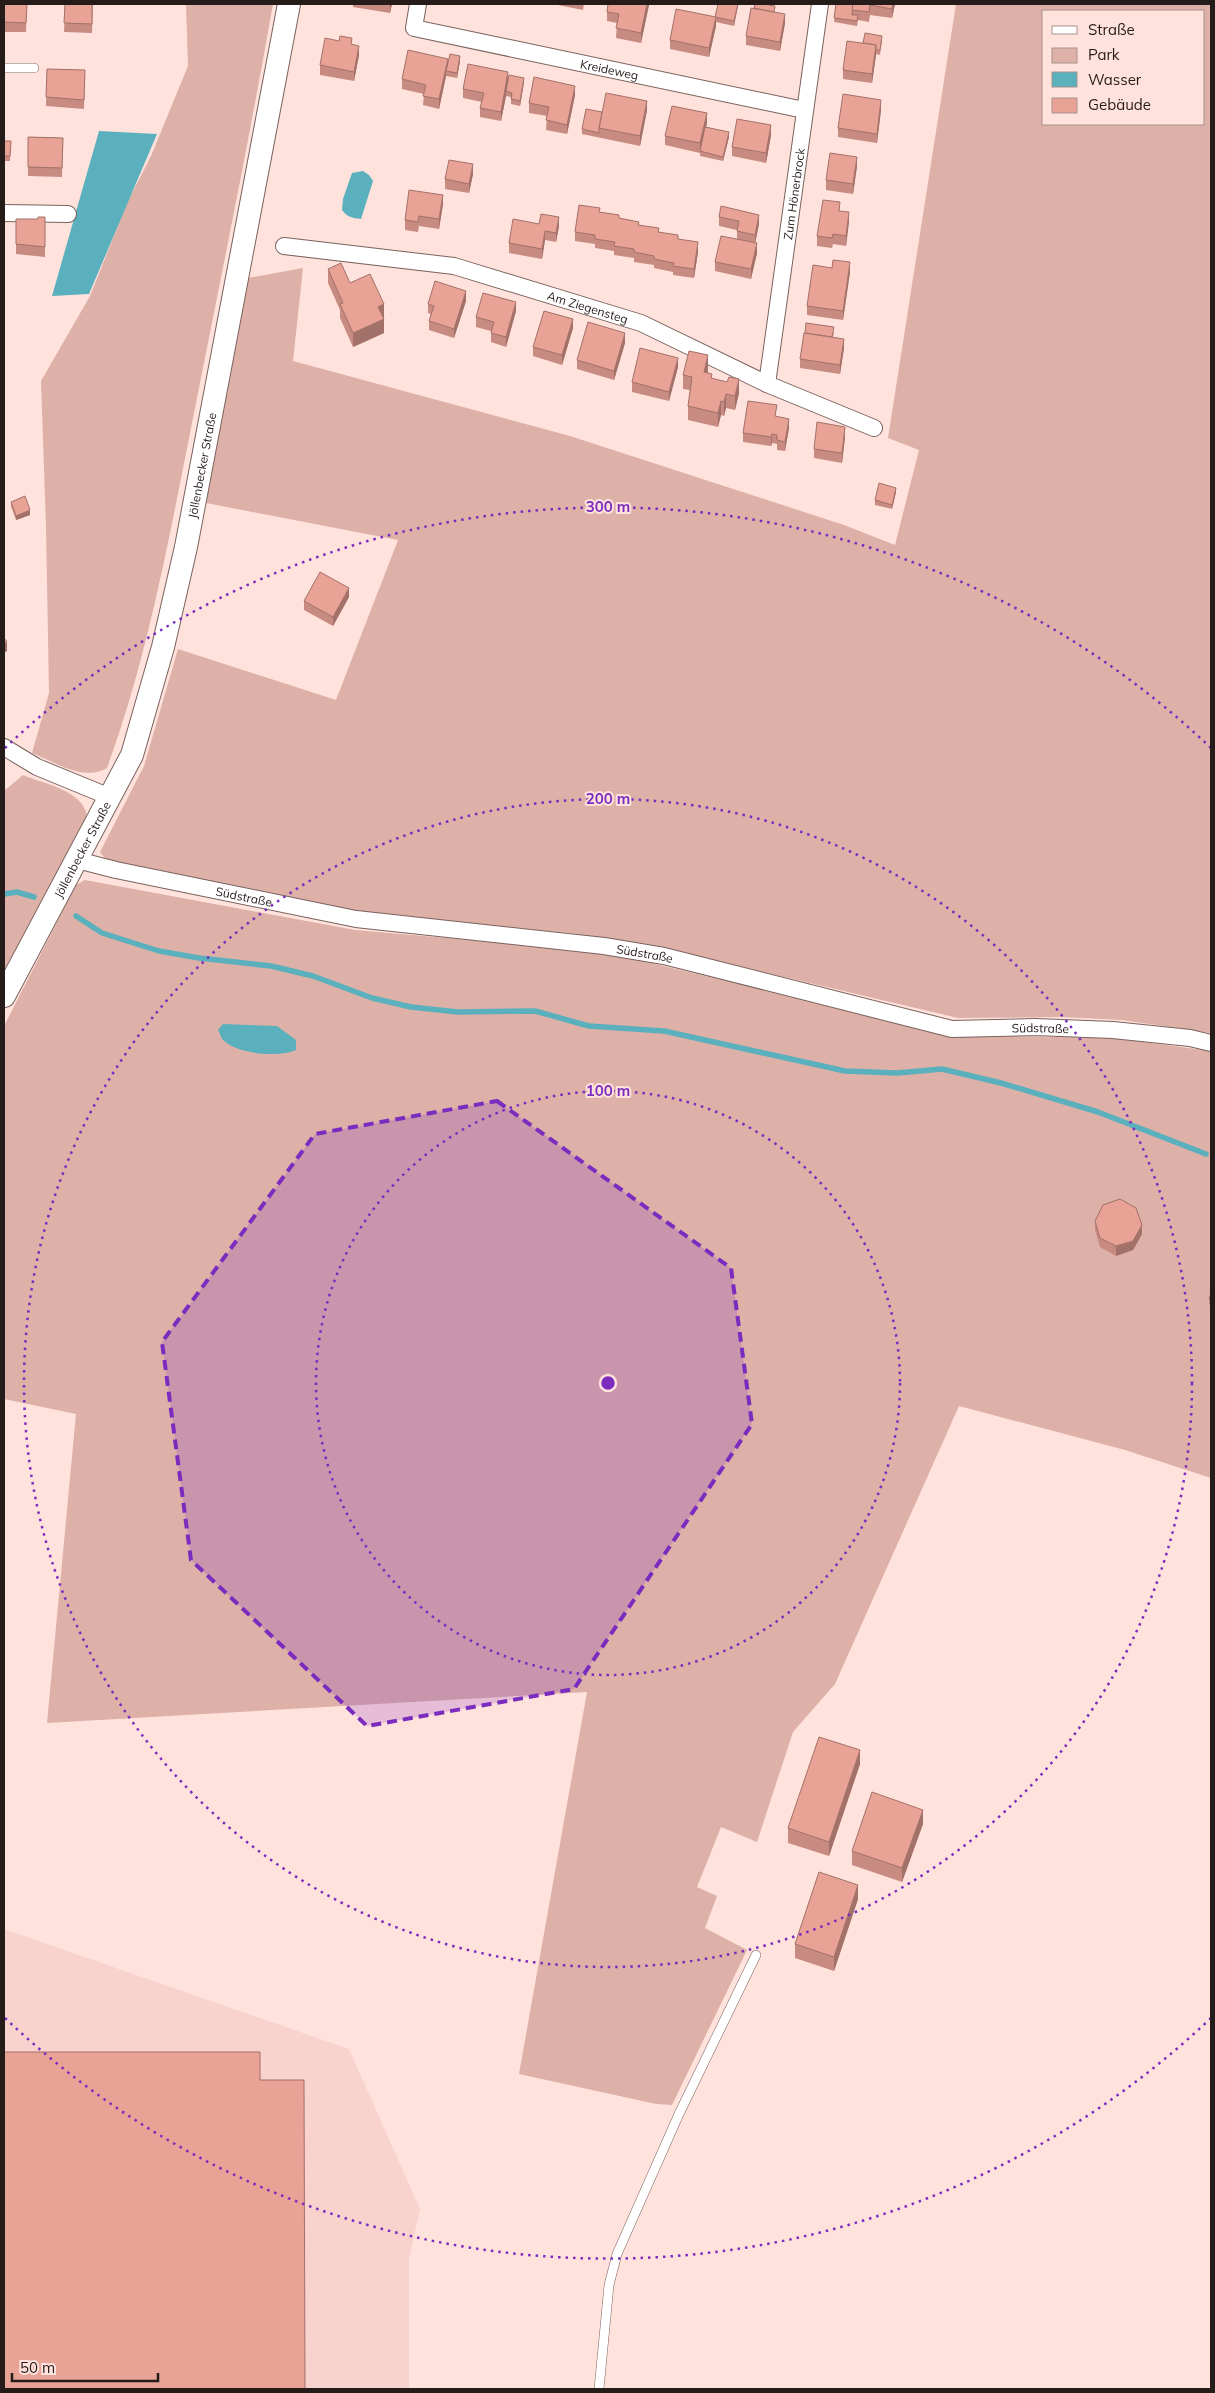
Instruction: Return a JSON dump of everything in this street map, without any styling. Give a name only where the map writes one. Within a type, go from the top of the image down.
[{"type":"main road","name":"Jöllenbecker Straße","points":[[4,996],[132,755],[163,647],[184,556],[289,4]]},
{"type":"street","name":"Kreideweg","points":[[418,4],[414,28],[804,110]]},
{"type":"street","name":"Zum Hönerbrock","points":[[767,384],[820,4]]},
{"type":"street","points":[[4,213],[68,214]]},
{"type":"street","name":"Am Ziegensteg","points":[[284,246],[454,266],[641,323],[767,384],[874,428]]},
{"type":"street","points":[[4,747],[37,767],[110,797]]},
{"type":"street","name":"Südstraße","points":[[77,860],[116,870],[356,919],[604,946],[664,956],[952,1029],[1035,1027],[1113,1030],[1190,1038],[1211,1043]]},
{"type":"lane","points":[[4,68],[34,68]]},
{"type":"lane","points":[[599,2389],[609,2285],[617,2254],[679,2114],[756,1955]]},
{"type":"highlighted area","points":[[497,1101],[731,1268],[752,1424],[574,1689],[367,1726],[191,1560],[162,1342],[315,1134]]},
{"type":"shaded area","points":[[4,1929],[349,2049],[420,2209],[409,2259],[409,2389],[4,2389]]},
{"type":"green space","points":[[186,4],[273,4],[245,158],[176,503],[147,637],[122,725],[107,768],[98,772],[79,772],[32,753],[49,693],[41,381],[90,296],[127,203],[151,156],[188,66]]},
{"type":"green space","points":[[956,4],[1211,4],[1211,1033],[1122,1020],[1060,1017],[958,1018],[665,949],[571,933],[355,915],[107,861],[100,852],[144,766],[178,649],[336,700],[398,540],[206,503],[248,278],[303,268],[293,361],[570,436],[844,525],[895,545],[919,450],[888,438]]},
{"type":"green space","points":[[23,775],[71,794],[84,807],[87,816],[43,904],[4,970],[4,791]]},
{"type":"green space","points":[[85,880],[355,930],[606,952],[948,1035],[1113,1038],[1211,1051],[1211,1478],[1125,1450],[959,1406],[835,1684],[793,1732],[757,1842],[721,1827],[697,1887],[717,1896],[705,1928],[747,1950],[672,2105],[656,2104],[519,2074],[587,1692],[47,1723],[76,1414],[4,1399],[4,1026],[76,885]]},
{"type":"water","points":[[99,131],[157,134],[89,294],[52,296]]},
{"type":"water","points":[[363,171],[373,181],[361,219],[350,217],[342,210],[343,199],[352,173]]},
{"type":"water","points":[[223,1024],[277,1026],[296,1040],[296,1050],[269,1054],[238,1049],[222,1039],[218,1030]]},
{"type":"building","points":[[4,4],[27,4],[26,23],[4,22]]},
{"type":"building","points":[[65,4],[92,4],[92,24],[64,23]]},
{"type":"building","points":[[608,4],[647,4],[641,33],[616,28],[619,14],[607,12]]},
{"type":"building","points":[[718,4],[738,4],[734,21],[715,17]]},
{"type":"building","points":[[755,4],[775,6],[774,12],[754,8]]},
{"type":"building","points":[[836,4],[853,4],[852,15],[858,15],[857,21],[834,18]]},
{"type":"building","points":[[853,4],[893,4],[892,9],[870,5],[869,12],[852,10]]},
{"type":"building","points":[[751,8],[785,14],[780,42],[746,36]]},
{"type":"building","points":[[676,9],[716,17],[709,48],[670,40]]},
{"type":"building","points":[[865,33],[882,36],[880,50],[876,50],[876,45],[863,43]]},
{"type":"building","points":[[340,36],[352,38],[351,44],[359,46],[354,72],[320,65],[325,38],[339,41]]},
{"type":"building","points":[[847,41],[876,45],[872,74],[843,70]]},
{"type":"building","points":[[408,50],[448,59],[439,99],[423,96],[426,85],[402,79]]},
{"type":"building","points":[[450,54],[460,56],[457,73],[446,71]]},
{"type":"building","points":[[468,64],[508,72],[501,112],[480,108],[484,93],[463,89]]},
{"type":"building","points":[[47,69],[85,70],[84,100],[46,97]]},
{"type":"building","points":[[509,75],[524,78],[520,101],[511,99],[512,93],[506,91]]},
{"type":"building","points":[[534,77],[575,86],[567,125],[546,120],[549,107],[529,103]]},
{"type":"building","points":[[606,93],[647,101],[640,136],[599,128]]},
{"type":"building","points":[[843,94],[881,100],[877,134],[838,128]]},
{"type":"building","points":[[672,106],[707,113],[700,143],[665,136]]},
{"type":"building","points":[[586,109],[602,112],[599,133],[582,129]]},
{"type":"building","points":[[737,119],[771,125],[766,153],[732,147]]},
{"type":"building","points":[[705,127],[729,132],[723,157],[700,151]]},
{"type":"building","points":[[28,137],[63,138],[62,168],[28,167]]},
{"type":"building","points":[[4,141],[11,141],[10,156],[4,156]]},
{"type":"building","points":[[830,153],[857,157],[853,184],[826,180]]},
{"type":"building","points":[[449,160],[473,164],[469,184],[445,179]]},
{"type":"building","points":[[409,190],[443,195],[439,219],[419,216],[418,222],[405,220]]},
{"type":"building","points":[[823,200],[840,202],[839,211],[849,212],[846,236],[833,234],[832,238],[817,236]]},
{"type":"building","points":[[579,205],[600,208],[599,212],[619,215],[619,218],[639,222],[638,225],[659,228],[658,232],[678,235],[678,239],[698,242],[694,269],[673,266],[674,263],[634,252],[634,249],[614,246],[615,242],[595,239],[595,235],[575,232]]},
{"type":"building","points":[[721,206],[759,215],[755,235],[737,231],[739,221],[719,217]]},
{"type":"building","points":[[541,214],[559,217],[556,233],[545,231],[542,249],[509,243],[513,219],[539,224]]},
{"type":"building","points":[[38,217],[45,217],[45,247],[16,244],[16,219],[38,219]]},
{"type":"building","points":[[721,236],[757,243],[751,269],[715,262]]},
{"type":"building","points":[[833,260],[850,262],[843,311],[807,306],[813,265],[832,268]]},
{"type":"building","points":[[341,263],[350,283],[370,274],[384,304],[378,307],[384,319],[353,333],[340,304],[343,303],[328,269]]},
{"type":"building","points":[[435,281],[466,291],[454,329],[429,321],[434,306],[428,304]]},
{"type":"building","points":[[483,293],[516,302],[506,337],[491,333],[494,322],[476,317]]},
{"type":"building","points":[[544,311],[573,319],[562,355],[533,347]]},
{"type":"building","points":[[588,322],[625,333],[614,371],[577,360]]},
{"type":"building","points":[[806,323],[834,327],[832,337],[805,333]]},
{"type":"building","points":[[804,333],[844,339],[840,365],[800,359]]},
{"type":"building","points":[[640,348],[678,358],[669,392],[632,382]]},
{"type":"building","points":[[689,351],[708,355],[704,372],[712,374],[711,378],[727,382],[729,377],[739,379],[735,396],[726,394],[724,402],[721,401],[718,413],[688,406],[692,377],[683,375]]},
{"type":"building","points":[[748,401],[777,405],[775,416],[789,419],[785,442],[777,440],[777,435],[772,434],[771,437],[743,433]]},
{"type":"building","points":[[817,422],[845,427],[842,453],[814,449]]},
{"type":"building","points":[[879,483],[896,488],[892,505],[875,500]]},
{"type":"building","points":[[25,496],[30,510],[16,516],[11,502]]},
{"type":"building","points":[[320,572],[349,588],[333,617],[304,601]]},
{"type":"building","points":[[1120,1199],[1136,1208],[1142,1225],[1133,1241],[1116,1246],[1100,1238],[1095,1221],[1103,1205]]},
{"type":"building","points":[[819,1737],[860,1750],[829,1842],[788,1828]]},
{"type":"building","points":[[872,1792],[923,1810],[902,1868],[852,1851]]},
{"type":"building","points":[[819,1872],[858,1885],[834,1957],[795,1944]]},
{"type":"building","points":[[4,2052],[260,2052],[260,2080],[304,2080],[305,2389],[4,2389]]},
{"type":"waterway","points":[[4,894],[17,892],[34,897]]},
{"type":"waterway","points":[[76,916],[102,933],[159,951],[199,958],[271,966],[313,976],[372,998],[411,1007],[458,1012],[535,1011],[589,1026],[664,1031],[845,1071],[897,1073],[942,1069],[1001,1083],[1098,1112],[1206,1154]]}]
